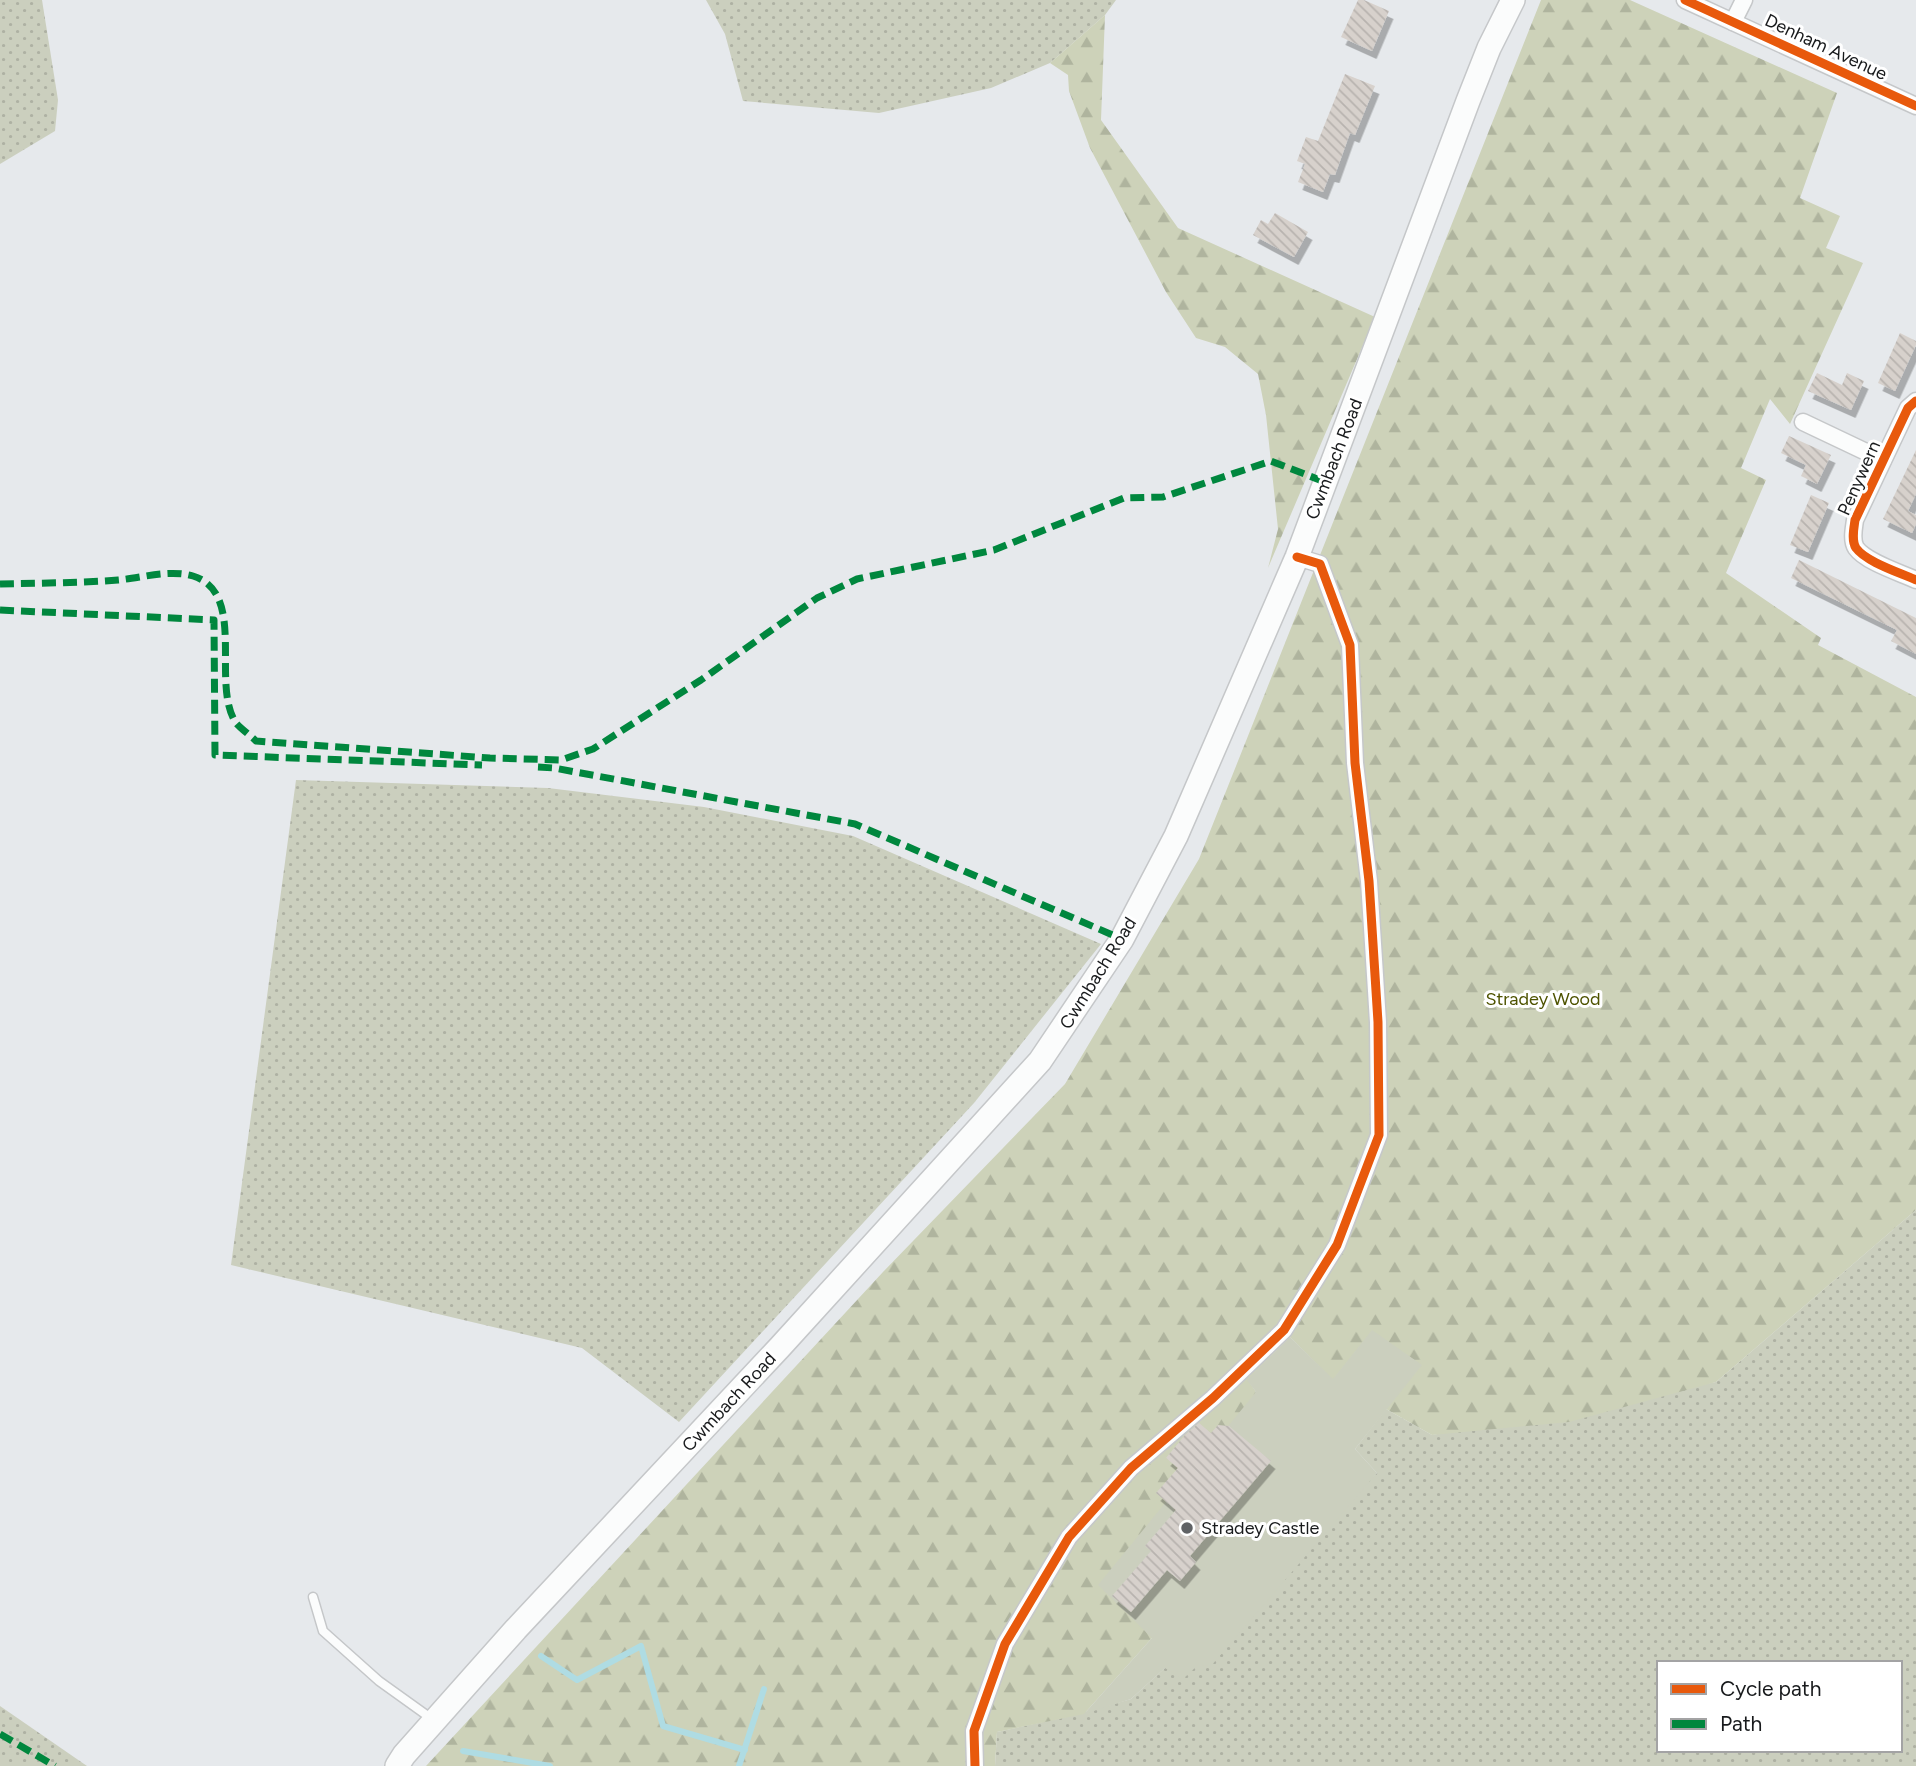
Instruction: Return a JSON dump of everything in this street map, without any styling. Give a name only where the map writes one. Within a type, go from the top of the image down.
[{"type":"main road","name":"Cwmbach Road","points":[[397,1766],[516,1629],[780,1347],[1040,1062],[1122,939],[1176,836],[1297,557],[1468,101],[1489,48],[1513,0]]},
{"type":"street","name":"Denham Avenue","points":[[1685,0],[1916,106]]},
{"type":"street","points":[[1733,22],[1744,0]]},
{"type":"street","name":"Penywern","points":[[1916,401],[1908,408],[1883,460],[1855,520],[1853,536],[1856,548],[1870,559],[1916,580]]},
{"type":"street","name":"Penywern","points":[[1803,422],[1883,460]]},
{"type":"street","points":[[975,1766],[974,1731],[1005,1644],[1069,1537],[1131,1468],[1213,1398],[1284,1330],[1337,1245],[1379,1135],[1378,1022],[1369,881],[1355,763],[1350,645],[1320,564],[1297,557]]},
{"type":"lane","points":[[313,1597],[323,1631],[379,1681],[434,1721]]},
{"type":"green space","points":[[0,0],[42,0],[58,100],[55,131],[0,164]]},
{"type":"green space","points":[[706,0],[1116,0],[1105,15],[1050,63],[991,88],[879,113],[743,101],[725,34]]},
{"type":"green space","name":"Stradey Wood","points":[[1541,0],[1630,0],[1837,93],[1800,198],[1840,216],[1826,248],[1863,263],[1790,424],[1770,399],[1741,468],[1766,480],[1726,573],[1821,638],[1818,645],[1916,697],[1916,1210],[1716,1382],[1569,1422],[1432,1435],[1386,1409],[1421,1365],[1372,1331],[1333,1380],[1290,1337],[1248,1380],[1256,1392],[1152,1638],[1084,1714],[997,1732],[995,1766],[426,1766],[883,1272],[1065,1084],[1199,859]]},
{"type":"green space","points":[[1105,15],[1101,120],[1178,228],[1375,317],[1268,568],[1278,529],[1266,415],[1258,374],[1225,347],[1196,338],[1166,292],[1090,148],[1069,91],[1068,75],[1050,63]]},
{"type":"green space","points":[[296,780],[548,788],[704,807],[853,836],[1101,944],[974,1103],[679,1422],[582,1348],[231,1265]]},
{"type":"green space","points":[[1916,1210],[1916,1766],[995,1766],[997,1732],[1075,1715],[1131,1699],[1377,1473],[1355,1449],[1386,1409],[1432,1435],[1716,1382]]},
{"type":"green space","points":[[1372,1330],[1422,1365],[1355,1449],[1377,1473],[1211,1666],[1198,1665],[1183,1679],[1165,1668],[1131,1699],[1084,1714],[1152,1638],[1098,1585],[1256,1392],[1247,1380],[1290,1337],[1333,1379]]},
{"type":"green space","points":[[0,1706],[87,1766],[0,1766]]},
{"type":"building","points":[[1358,0],[1389,11],[1372,51],[1341,37]]},
{"type":"building","points":[[1345,74],[1375,86],[1355,135],[1350,133],[1335,175],[1330,174],[1323,192],[1298,182],[1305,164],[1297,161],[1306,137],[1318,141]]},
{"type":"building","points":[[1275,213],[1308,232],[1294,257],[1253,235],[1261,220],[1268,224]]},
{"type":"building","points":[[1900,333],[1916,341],[1916,345],[1895,391],[1878,383]]},
{"type":"building","points":[[1817,373],[1842,385],[1847,373],[1864,381],[1851,410],[1808,391]]},
{"type":"building","points":[[1789,436],[1831,455],[1817,484],[1801,476],[1806,465],[1781,453]]},
{"type":"building","points":[[1916,450],[1916,494],[1908,511],[1916,515],[1912,533],[1883,519]]},
{"type":"building","points":[[1811,495],[1829,503],[1808,552],[1790,545]]},
{"type":"building","points":[[1799,560],[1916,618],[1916,654],[1891,641],[1897,630],[1791,578]]},
{"type":"building","name":"Stradey Castle","points":[[1199,1423],[1211,1433],[1218,1425],[1229,1426],[1271,1461],[1190,1556],[1196,1562],[1180,1581],[1167,1570],[1131,1612],[1112,1596],[1151,1551],[1145,1546],[1176,1510],[1156,1493],[1178,1468],[1166,1458]]},
{"type":"waterway","points":[[541,1656],[577,1680],[641,1646],[663,1726],[745,1750]]},
{"type":"waterway","points":[[739,1766],[764,1689]]},
{"type":"waterway","points":[[463,1751],[550,1766]]},
{"type":"marked path","points":[[0,584],[103,581],[175,573],[193,576],[210,586],[219,601],[224,620],[229,706],[236,723],[256,741],[490,758],[561,760],[593,749],[701,680],[817,598],[857,579],[994,550],[1124,498],[1163,497],[1271,461],[1325,482]]},
{"type":"marked path","points":[[0,610],[214,620],[215,755],[482,765]]},
{"type":"marked path","points":[[538,767],[855,824],[1122,939]]},
{"type":"marked path","points":[[0,1734],[55,1766]]},
{"type":"cycle path","points":[[1685,0],[1916,106]]},
{"type":"cycle path","points":[[1916,401],[1908,408],[1855,520],[1853,538],[1856,548],[1867,558],[1916,580]]},
{"type":"cycle path","points":[[975,1766],[974,1731],[1005,1644],[1069,1537],[1131,1468],[1213,1398],[1284,1330],[1337,1245],[1379,1135],[1378,1022],[1369,881],[1355,763],[1350,645],[1320,564],[1297,557]]},
{"type":"place","name":"Stradey Castle","points":[[1187,1528]]}]
